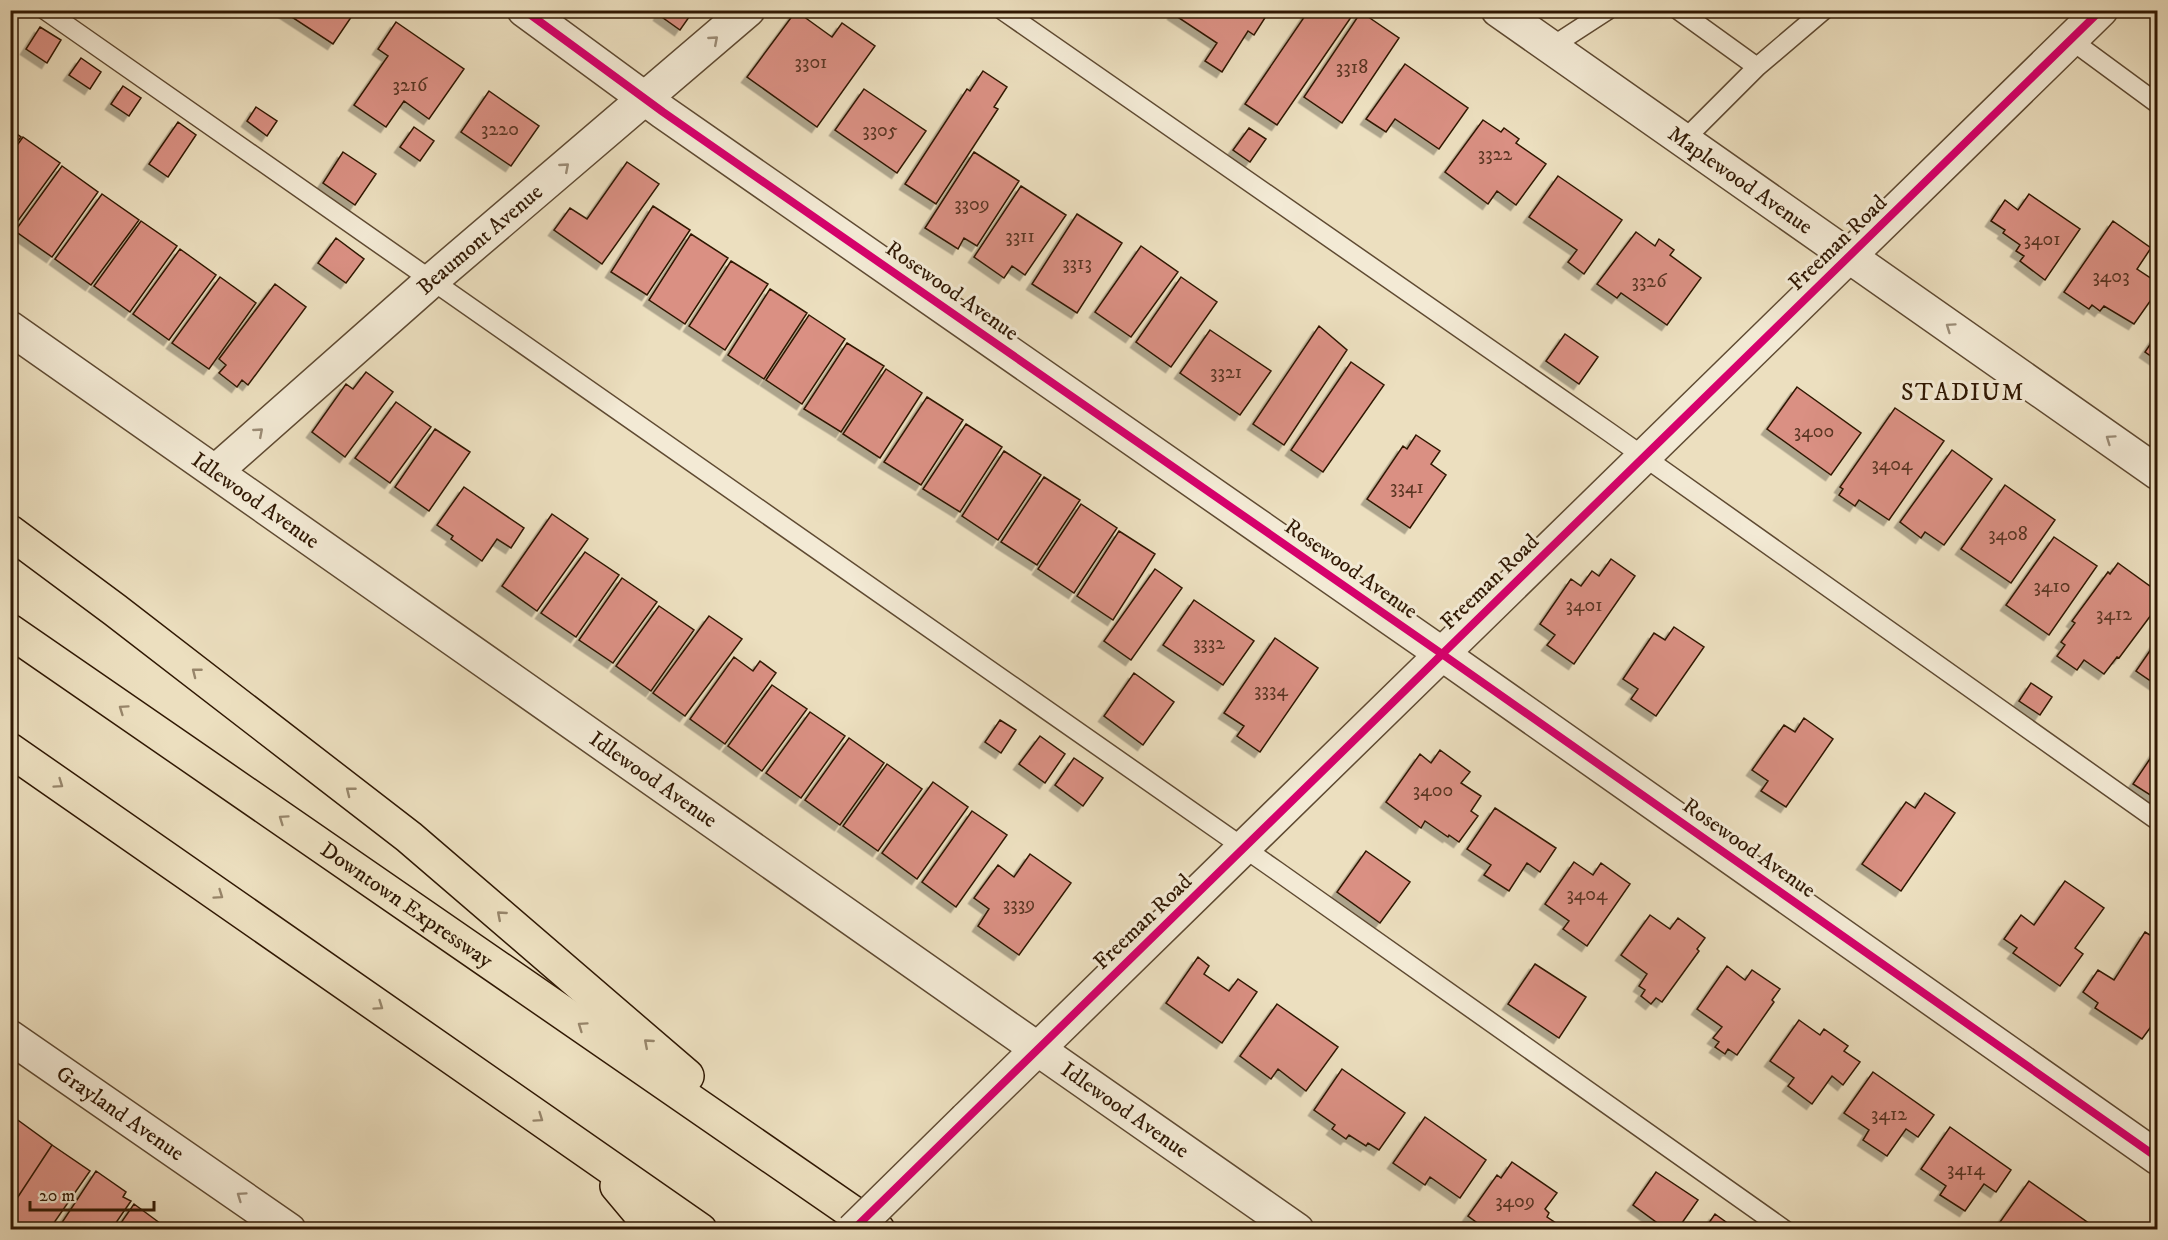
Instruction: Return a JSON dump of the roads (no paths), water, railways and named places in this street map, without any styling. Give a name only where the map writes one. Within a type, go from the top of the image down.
[{"type":"highway","points":[[10,532],[116,610],[409,837],[803,1178],[878,1230]]},
{"type":"highway","name":"Downtown Expressway","points":[[10,631],[803,1178]]},
{"type":"highway","points":[[10,750],[700,1230]]},
{"type":"highway","points":[[587,1151],[654,1230]]},
{"type":"street","name":"Rosewood Avenue","points":[[524,10],[645,99],[1442,654],[2157,1158]]},
{"type":"street","name":"Beaumont Avenue","points":[[216,471],[432,281],[748,10]]},
{"type":"street","name":"Maplewood Avenue","points":[[1498,10],[2157,473]]},
{"type":"street","name":"Freeman Road","points":[[853,1230],[2101,10]]},
{"type":"street","name":"Idlewood Avenue","points":[[10,328],[1297,1230]]},
{"type":"street","name":"Grayland Avenue","points":[[10,1037],[289,1230]]},
{"type":"lane","points":[[45,10],[1244,848],[1785,1230]]},
{"type":"lane","points":[[1002,10],[1644,457],[2157,821]]},
{"type":"lane","points":[[1551,47],[1608,10]]},
{"type":"lane","points":[[1678,10],[1757,67]]},
{"type":"lane","points":[[1683,140],[1757,67],[1824,10]]},
{"type":"lane","points":[[2071,40],[2157,104]]},
{"type":"district","name":"STADIUM","points":[[1963,393]]}]
